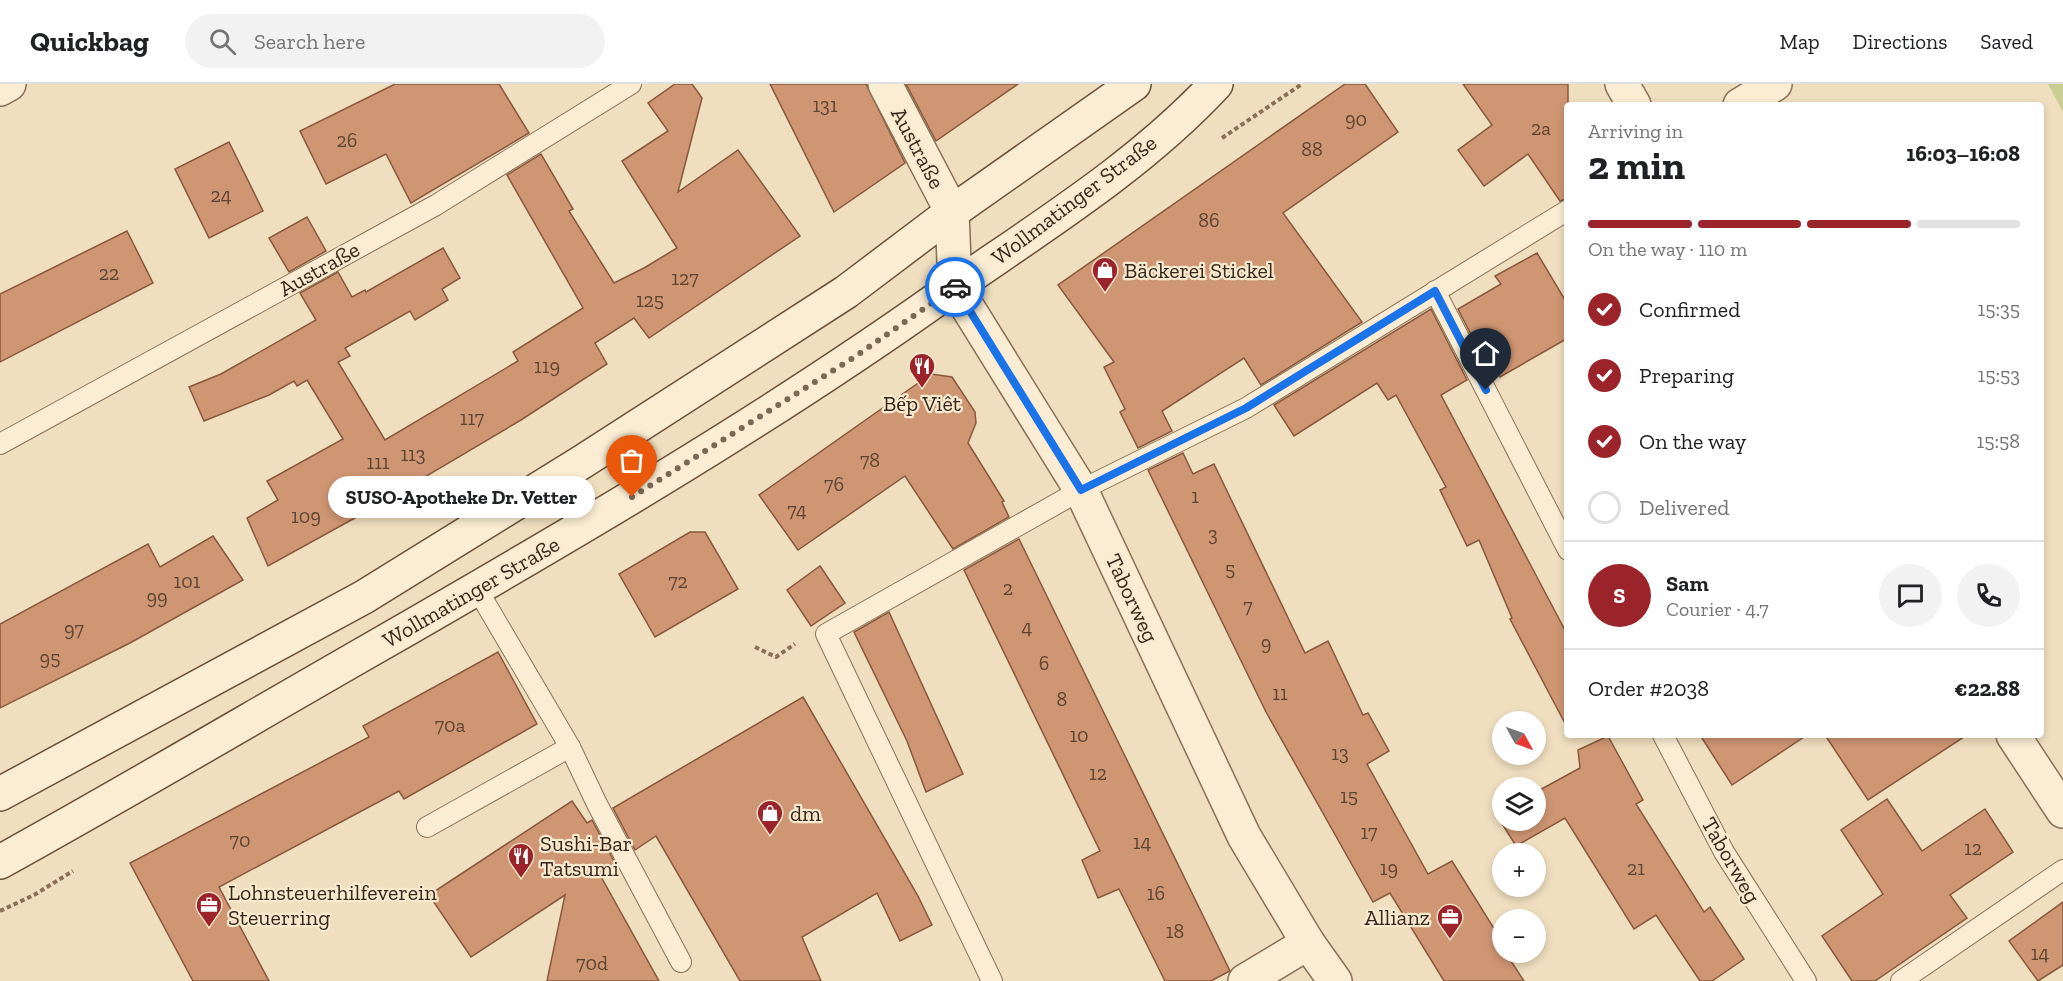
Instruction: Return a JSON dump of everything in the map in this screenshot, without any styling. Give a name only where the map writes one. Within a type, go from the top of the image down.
[{"type":"main road","points":[[0,89],[9,84]]},
{"type":"main road","name":"Austraße","points":[[885,84],[952,212]]},
{"type":"main road","points":[[0,794],[364,597],[582,462],[846,292],[952,212],[1134,84]]},
{"type":"main road","name":"Wollmatinger Straße","points":[[0,862],[123,794],[591,522],[853,358],[1066,211],[1189,113],[1216,84]]},
{"type":"main road","points":[[1622,84],[1632,102]]},
{"type":"main road","points":[[1745,102],[1774,84]]},
{"type":"main road","name":"Taborweg","points":[[952,212],[955,286],[1081,490],[1244,836],[1308,943],[1335,981]]},
{"type":"main road","points":[[2015,738],[2063,811]]},
{"type":"main road","points":[[1245,981],[1308,943]]},
{"type":"lane","name":"Austraße","points":[[0,444],[436,205],[632,84]]},
{"type":"lane","points":[[992,981],[826,634],[1081,490],[1246,408],[1564,212]]},
{"type":"lane","points":[[1435,291],[1564,542]]},
{"type":"lane","points":[[477,589],[570,747],[597,804],[681,962]]},
{"type":"lane","name":"Taborweg","points":[[1665,738],[1724,852],[1806,981]]},
{"type":"lane","points":[[427,827],[570,747]]},
{"type":"lane","points":[[1901,981],[2063,870]]},
{"type":"path","points":[[755,647],[776,657],[809,635],[826,634]]},
{"type":"green space","points":[[2048,84],[2063,84],[2063,112]]},
{"type":"building","points":[[395,84],[499,84],[529,133],[411,203],[386,154],[326,184],[300,131]]},
{"type":"building","points":[[675,84],[692,84],[702,98],[678,192],[738,150],[800,236],[649,338],[634,318],[595,343],[607,364],[521,420],[364,513],[268,566],[247,518],[278,500],[267,481],[343,439],[307,380],[297,386],[294,381],[269,395],[204,421],[189,387],[221,374],[316,320],[300,293],[338,272],[352,297],[365,290],[366,292],[443,248],[460,278],[442,289],[448,300],[415,320],[410,311],[345,348],[350,356],[338,362],[385,440],[518,361],[513,352],[583,308],[507,175],[541,154],[573,209],[569,211],[614,283],[644,268],[677,248],[622,161],[668,131],[648,103]]},
{"type":"building","points":[[770,84],[866,84],[905,163],[834,212]]},
{"type":"building","points":[[906,84],[1018,84],[936,141]]},
{"type":"building","points":[[1345,84],[1365,84],[1398,132],[1283,213],[1362,322],[1261,385],[1244,358],[1162,411],[1172,431],[1138,448],[1120,412],[1125,409],[1104,367],[1114,362],[1058,285]]},
{"type":"building","points":[[1463,84],[1568,84],[1568,102],[1564,102],[1564,200],[1560,201],[1528,154],[1484,186],[1458,150],[1492,125]]},
{"type":"building","points":[[229,142],[263,211],[209,238],[175,169]]},
{"type":"building","points":[[307,217],[326,251],[289,272],[269,238]]},
{"type":"building","points":[[127,231],[153,283],[0,362],[0,294]]},
{"type":"building","points":[[1537,253],[1564,298],[1564,340],[1500,377],[1493,366],[1488,368],[1458,309],[1501,284],[1495,276]]},
{"type":"building","points":[[1431,309],[1467,380],[1441,395],[1564,628],[1564,721],[1510,619],[1512,618],[1479,540],[1467,546],[1440,490],[1446,487],[1396,395],[1388,400],[1377,383],[1294,436],[1274,405]]},
{"type":"building","points":[[931,374],[952,377],[975,412],[976,423],[968,443],[1004,501],[1002,502],[1009,517],[953,549],[905,476],[798,550],[759,495]]},
{"type":"building","points":[[1183,453],[1193,474],[1214,464],[1305,653],[1328,641],[1363,715],[1368,713],[1389,751],[1367,764],[1428,874],[1452,861],[1492,925],[1492,963],[1512,963],[1524,981],[1444,981],[1390,893],[1373,902],[1266,712],[1148,470]]},
{"type":"building","points":[[690,532],[705,532],[738,589],[655,637],[619,574]]},
{"type":"building","points":[[213,536],[243,580],[130,643],[0,708],[0,624],[148,544],[160,567]]},
{"type":"building","points":[[1019,539],[1230,971],[1211,981],[1165,981],[1119,889],[1098,898],[1082,860],[1100,851],[964,570]]},
{"type":"building","points":[[820,566],[845,603],[811,626],[787,590]]},
{"type":"building","points":[[889,612],[963,774],[926,792],[907,741],[854,632]]},
{"type":"building","points":[[498,652],[537,724],[404,799],[399,791],[219,887],[269,981],[193,981],[130,863],[369,737],[363,726]]},
{"type":"building","name":"dm","points":[[803,697],[918,896],[932,925],[900,941],[877,893],[802,937],[821,981],[740,981],[656,836],[635,850],[613,808]]},
{"type":"building","points":[[1604,738],[1609,738],[1643,800],[1636,804],[1704,912],[1710,907],[1744,959],[1712,981],[1700,981],[1656,915],[1634,929],[1565,818],[1546,829],[1546,787],[1580,768],[1578,750]]},
{"type":"building","points":[[1702,738],[1802,738],[1732,785]]},
{"type":"building","points":[[1827,738],[1962,738],[1868,800]]},
{"type":"building","points":[[1887,799],[1922,851],[1985,809],[2013,852],[1950,895],[1967,918],[1875,981],[1852,981],[1822,936],[1883,894],[1841,830]]},
{"type":"building","name":"Sushi-Bar Tatsumi","points":[[572,801],[587,823],[592,820],[615,863],[599,873],[659,981],[547,981],[565,895],[471,957],[429,895]]},
{"type":"building","points":[[1507,831],[1542,831],[1521,843],[1514,843]]},
{"type":"building","points":[[2063,902],[2063,965],[2038,981],[2009,941]]},
{"type":"way so far","points":[[632,497],[853,358],[955,287]]},
{"type":"place","name":"Bäckerei Stickel","points":[[1105,293]]},
{"type":"place","name":"Bếp Viêt","points":[[922,389]]},
{"type":"place","name":"SUSO-Apotheke Dr. Vetter","points":[[632,497]]},
{"type":"place","name":"dm","points":[[770,836]]},
{"type":"place","name":"Sushi-Bar Tatsumi","points":[[521,879]]},
{"type":"place","name":"Lohnsteuerhilfeverein Steuerring","points":[[209,928]]},
{"type":"place","name":"Allianz","points":[[1450,940]]},
{"type":"route","points":[[955,287],[987,335],[998,358],[1081,490],[1246,408],[1435,291],[1486,390]]}]
